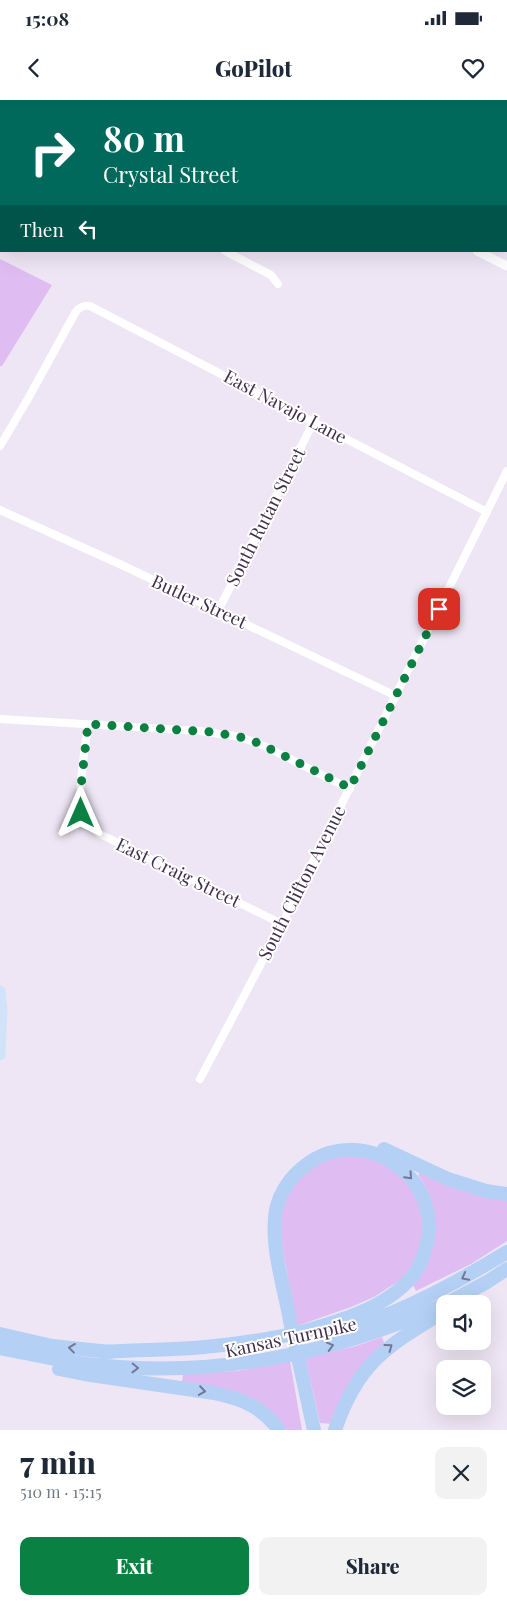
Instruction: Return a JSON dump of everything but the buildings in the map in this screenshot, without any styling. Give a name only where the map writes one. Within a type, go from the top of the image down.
[{"type":"highway","points":[[314,1430],[267,1241],[266,1223],[269,1208],[282,1178],[292,1167],[313,1153],[334,1145],[355,1143],[367,1144],[393,1152],[448,1179],[486,1191],[507,1194]]},
{"type":"highway","points":[[102,1352],[192,1348],[246,1343],[274,1338],[330,1324],[359,1313],[383,1300],[400,1289],[412,1276],[422,1259],[428,1243],[428,1212],[418,1187],[409,1175],[396,1164],[382,1156],[366,1152],[350,1150],[334,1152],[319,1156],[306,1164],[285,1187],[278,1202],[274,1230],[286,1316]]},
{"type":"highway","name":"Kansas Turnpike","points":[[0,1334],[52,1346],[102,1352],[175,1356],[229,1353],[338,1331],[392,1313],[478,1270],[507,1252]]},
{"type":"highway","points":[[471,1295],[507,1271]]},
{"type":"highway","name":"Kansas Turnpike","points":[[462,1295],[507,1271]]},
{"type":"highway","name":"Kansas Turnpike","points":[[0,1348],[79,1363],[128,1368],[181,1368],[229,1365],[279,1358],[337,1344],[390,1327],[436,1308]]},
{"type":"highway","points":[[335,1430],[349,1395],[370,1364],[384,1350],[436,1317]]},
{"type":"highway","points":[[0,1353],[41,1365],[84,1374],[214,1392],[233,1397],[250,1404],[265,1414],[279,1430]]},
{"type":"highway","points":[[299,1374],[307,1430]]},
{"type":"main road","points":[[0,991],[2,1011],[0,1055]]},
{"type":"street","points":[[227,252],[271,275],[278,284]]},
{"type":"street","points":[[479,252],[507,266]]},
{"type":"street","name":"East Navajo Lane","points":[[0,446],[71,319],[79,308],[90,306],[487,512]]},
{"type":"street","name":"South Rutan Street","points":[[218,611],[313,423]]},
{"type":"street","name":"South Clifton Avenue","points":[[200,1078],[282,924],[507,471]]},
{"type":"street","name":"Butler Street","points":[[0,510],[396,696]]},
{"type":"street","points":[[0,719],[199,731],[245,738],[350,788]]},
{"type":"street","name":"East Craig Street","points":[[88,724],[80,809],[83,817],[92,829],[282,924]]},
{"type":"shaded area","points":[[0,259],[52,285],[2,366],[0,366]]},
{"type":"shaded area","points":[[363,1155],[400,1171],[421,1204],[423,1238],[413,1265],[402,1279],[374,1297],[297,1326],[281,1240],[280,1220],[288,1193],[304,1172],[329,1158]]},
{"type":"shaded area","points":[[422,1171],[507,1197],[507,1241],[471,1264],[416,1291],[412,1283],[432,1250],[435,1231],[434,1211],[431,1201],[418,1175]]},
{"type":"shaded area","points":[[382,1337],[385,1345],[333,1424],[320,1423],[305,1358],[356,1346]]},
{"type":"shaded area","points":[[290,1361],[302,1430],[287,1430],[276,1417],[253,1399],[227,1390],[182,1382],[183,1374],[237,1371]]},
{"type":"route","points":[[81,813],[81,786],[88,724],[199,731],[245,738],[350,788],[439,609]]}]
